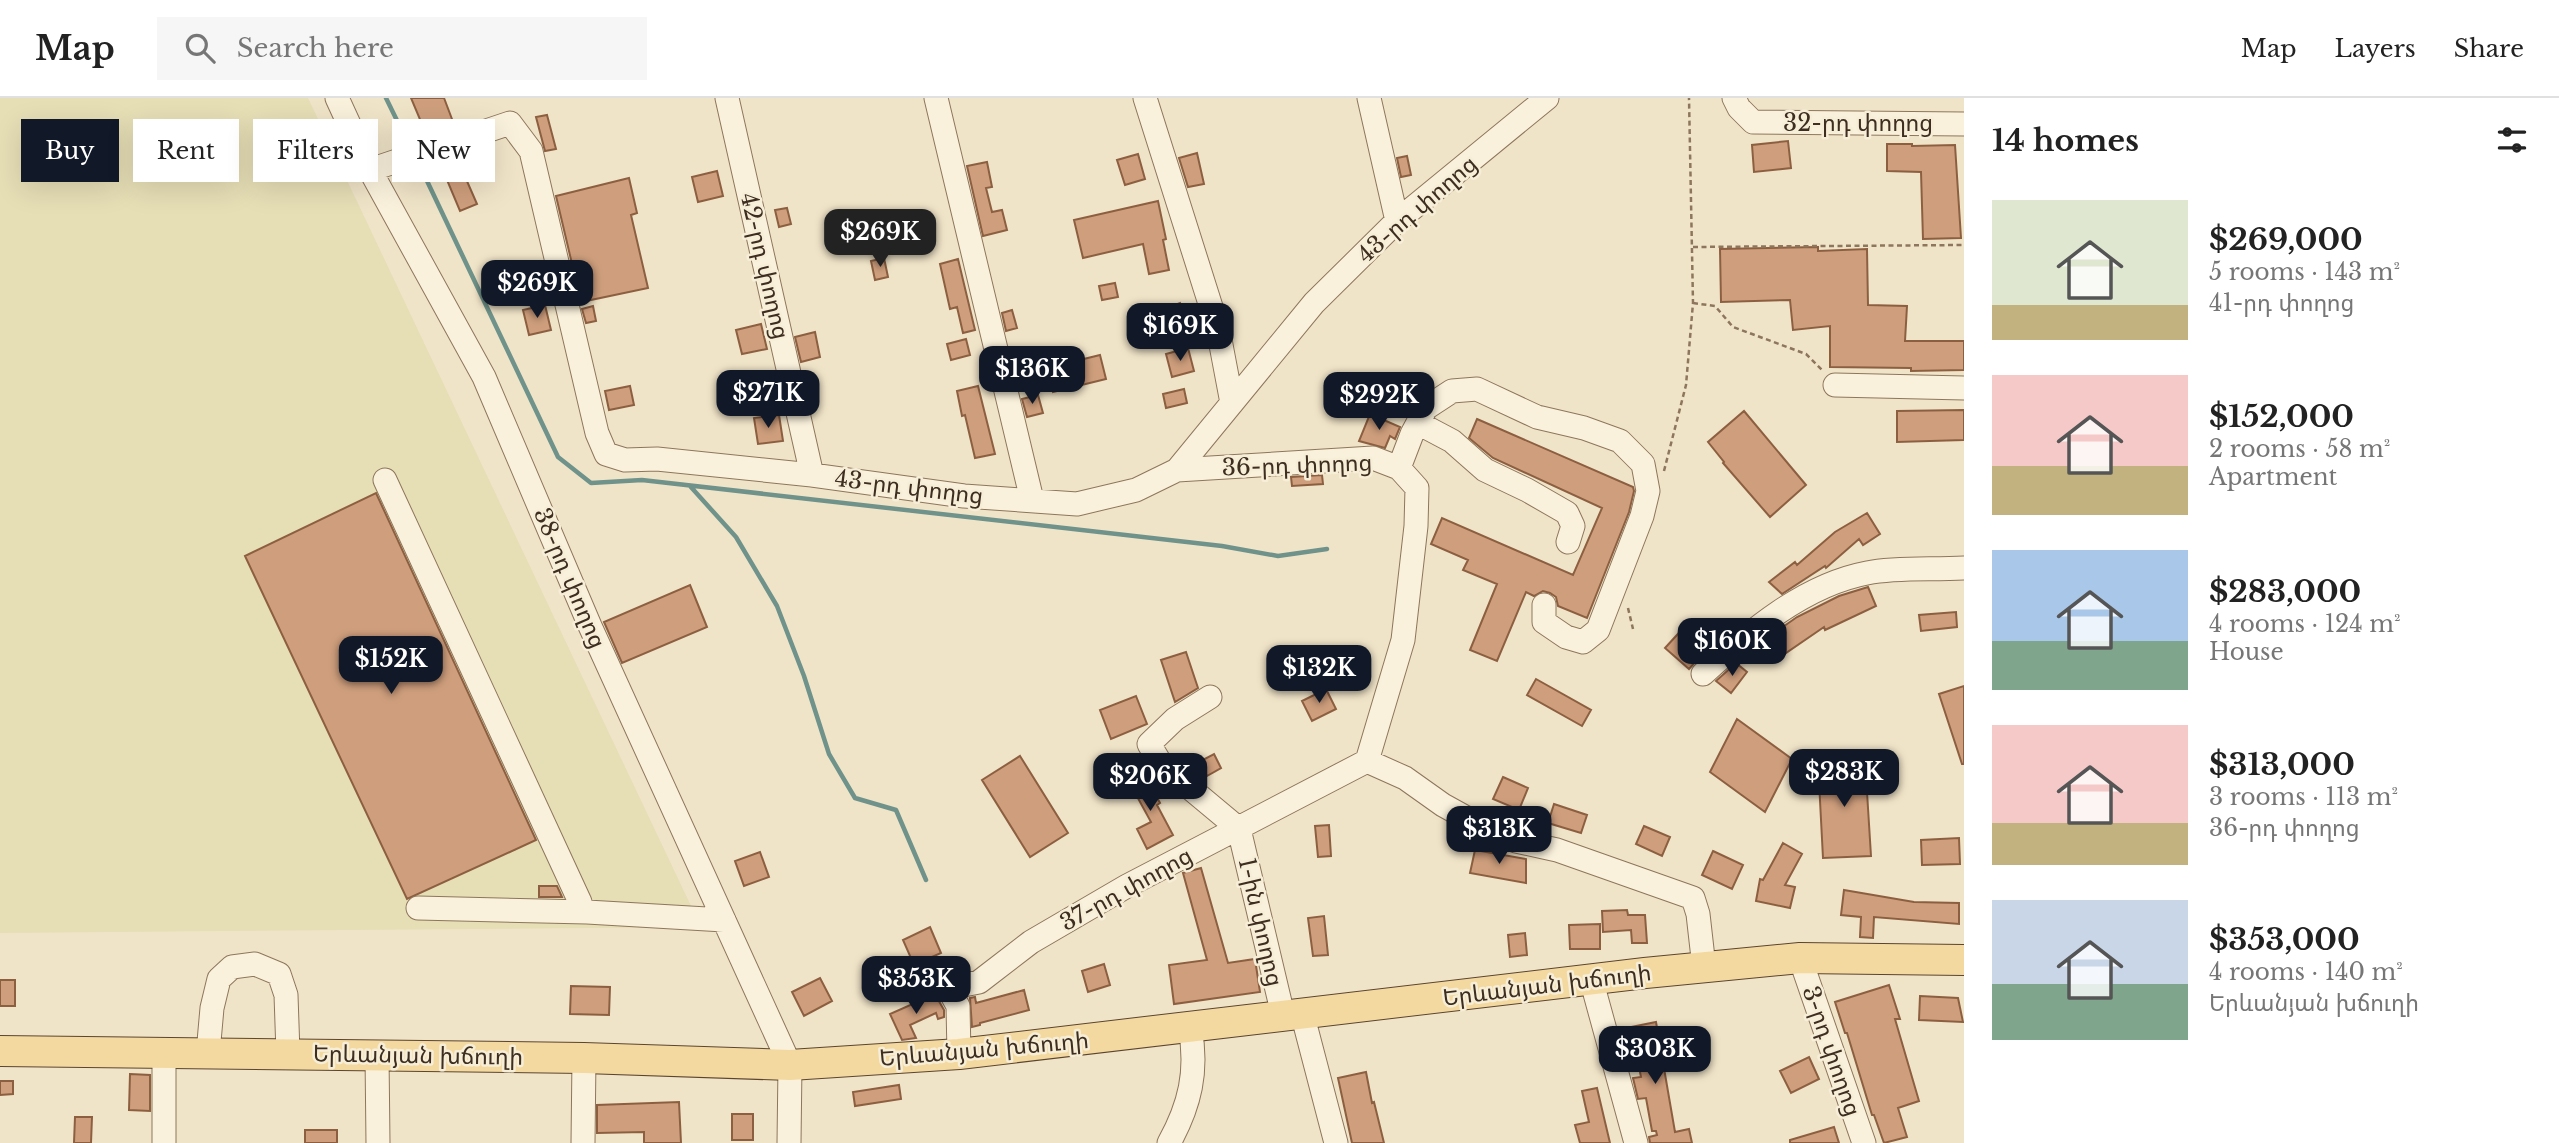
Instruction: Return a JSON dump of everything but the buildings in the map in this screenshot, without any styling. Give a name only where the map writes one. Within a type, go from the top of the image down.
[{"type":"main road","name":"Երևանյան խճուղի","points":[[0,1051],[584,1058],[790,1065],[959,1054],[1591,979],[1800,958],[1964,960]]},
{"type":"street","name":"38-րդ փողոց","points":[[337,98],[347,119]]},
{"type":"street","name":"42-րդ փողոց","points":[[727,98],[812,475]]},
{"type":"street","points":[[936,98],[1032,500]]},
{"type":"street","points":[[1145,98],[1218,329],[1232,403]]},
{"type":"street","points":[[1369,98],[1397,221]]},
{"type":"street","name":"43-րդ փողոց","points":[[378,167],[510,123],[531,151],[597,433],[606,454],[625,460],[657,459],[812,475],[964,496],[1077,504],[1136,490],[1177,470],[1314,303],[1397,221],[1547,98]]},
{"type":"street","name":"32-րդ փողոց","points":[[1734,98],[1739,108],[1753,122],[1964,124]]},
{"type":"street","name":"38-րդ փողոց","points":[[377,182],[484,377],[590,626],[790,1065]]},
{"type":"street","points":[[1835,385],[1964,388]]},
{"type":"street","points":[[1399,468],[1426,408],[1452,391],[1477,388],[1537,417],[1584,428],[1620,441],[1643,464],[1648,491],[1642,516],[1598,630],[1583,642],[1566,637],[1544,622],[1544,605]]},
{"type":"street","points":[[1418,423],[1452,441],[1485,470],[1567,513],[1573,526],[1568,542]]},
{"type":"street","name":"36-րդ փողոց","points":[[1177,470],[1373,458],[1399,468],[1417,488],[1403,640],[1367,761]]},
{"type":"street","points":[[385,480],[580,902],[579,912]]},
{"type":"street","points":[[1703,674],[1738,641],[1825,586],[1867,573],[1964,568]]},
{"type":"street","points":[[1210,697],[1175,719],[1149,744],[1161,764],[1239,829]]},
{"type":"street","points":[[1367,761],[1405,778],[1452,810],[1505,836],[1557,850],[1693,898],[1698,914],[1704,967]]},
{"type":"street","name":"37-րդ փողոց","points":[[959,1054],[958,1006],[948,988],[979,982],[1031,942],[1127,886],[1367,761]]},
{"type":"street","name":"1-ին փողոց","points":[[1239,829],[1292,1014],[1336,1143]]},
{"type":"street","points":[[418,908],[579,912],[724,920]]},
{"type":"street","name":"3-րդ փողոց","points":[[1800,958],[1864,1143]]},
{"type":"street","points":[[208,1052],[212,1008],[219,979],[232,967],[256,964],[279,974],[286,995],[288,1054]]},
{"type":"street","points":[[1591,979],[1636,1143]]},
{"type":"street","points":[[1169,1143],[1184,1115],[1192,1080],[1195,1053],[1190,1028]]},
{"type":"street","points":[[164,1052],[164,1143]]},
{"type":"street","points":[[377,1055],[378,1143]]},
{"type":"street","points":[[583,1143],[584,1058]]},
{"type":"street","points":[[789,1143],[790,1065]]},
{"type":"path","points":[[1663,479],[1686,385],[1693,303],[1689,98]]},
{"type":"path","points":[[1693,247],[1964,245]]},
{"type":"path","points":[[1693,303],[1716,306],[1733,327],[1806,354],[1835,385]]},
{"type":"path","points":[[1627,601],[1633,629]]},
{"type":"shaded area","points":[[0,98],[308,98],[318,119],[253,119],[253,182],[348,182],[701,927],[0,933]]},
{"type":"waterway","points":[[386,98],[396,119]]},
{"type":"waterway","points":[[428,182],[558,457],[591,483],[642,480],[1222,546],[1278,556],[1327,549]]},
{"type":"waterway","points":[[690,486],[736,537],[777,606],[804,676],[829,754],[855,798],[896,810],[926,880]]}]
